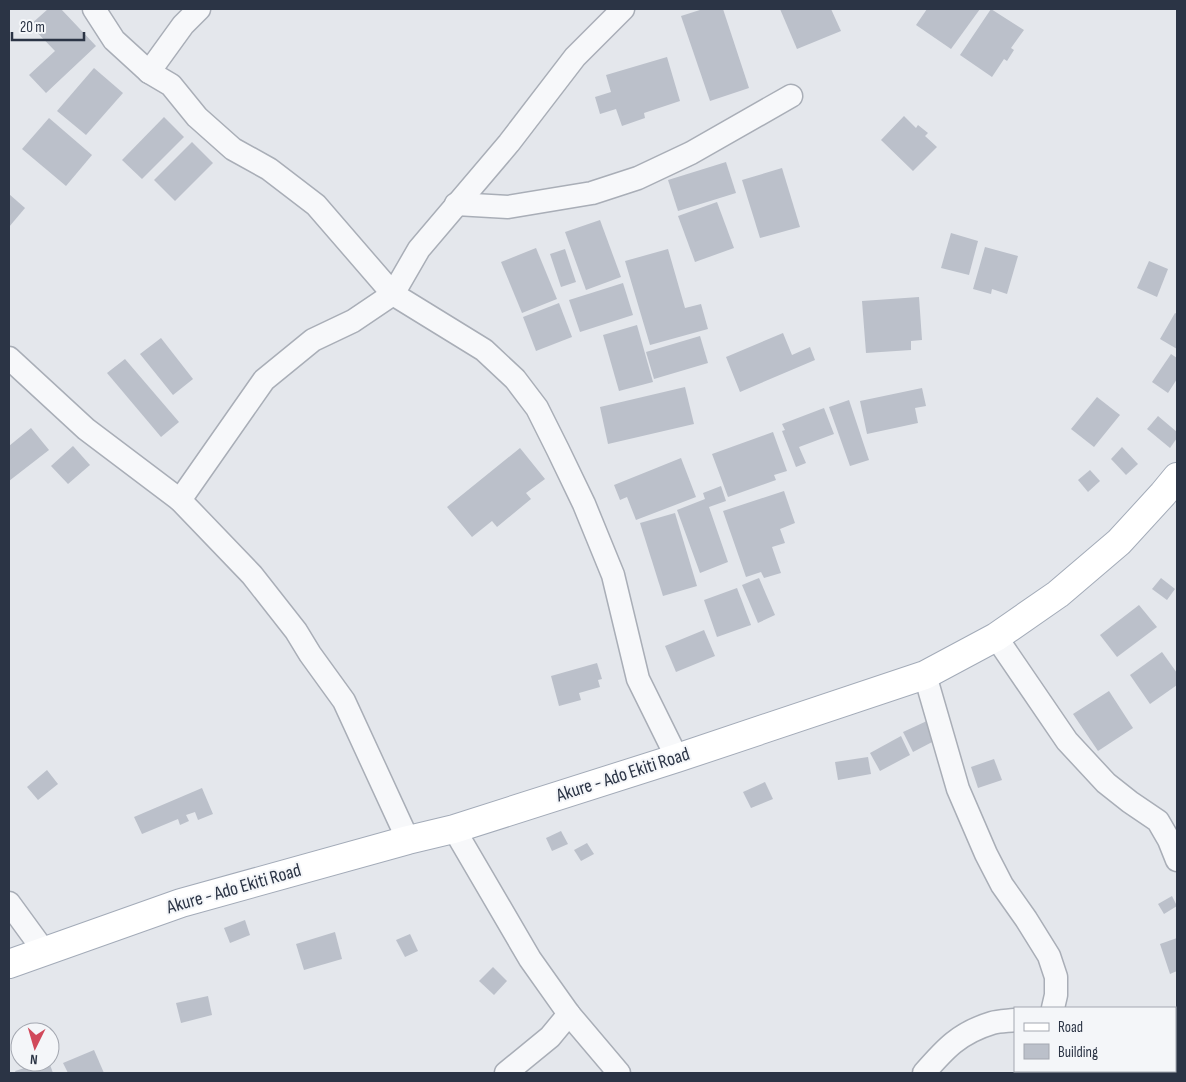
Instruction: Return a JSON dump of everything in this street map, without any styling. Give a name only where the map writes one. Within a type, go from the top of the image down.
[{"type":"main road","name":"Akure - Ado Ekiti Road","points":[[9,964],[181,903],[454,828],[677,758],[925,675],[996,637],[1058,594],[1119,542],[1177,476]]},
{"type":"street","points":[[94,9],[114,40],[148,72],[171,85],[197,117],[232,149],[269,169],[316,205],[393,294],[484,350],[515,379],[537,408],[584,504],[613,575],[638,679],[677,758]]},
{"type":"street","points":[[148,72],[183,25],[199,9]]},
{"type":"street","points":[[180,500],[264,380],[314,340],[353,321],[393,294],[419,248],[509,142],[575,57],[622,9]]},
{"type":"street","points":[[456,204],[508,207],[592,193],[638,178],[691,153],[791,96]]},
{"type":"street","points":[[9,358],[86,429],[180,500],[252,575],[296,631],[344,701],[408,840]]},
{"type":"street","points":[[996,637],[1067,741],[1106,783],[1158,821],[1169,840],[1177,860]]},
{"type":"street","points":[[925,675],[958,789],[982,846],[1002,885],[1049,956],[1056,977],[1056,995],[1052,1007]]},
{"type":"street","points":[[454,828],[530,959],[569,1014],[619,1073]]},
{"type":"street","points":[[9,903],[44,951]]},
{"type":"street","points":[[506,1073],[550,1037],[569,1014]]},
{"type":"street","points":[[924,1073],[942,1053],[964,1034],[993,1023],[1014,1020]]},
{"type":"building","points":[[48,9],[61,9],[96,46],[46,93],[29,75],[55,51],[30,25]]},
{"type":"building","points":[[703,9],[723,9],[749,88],[710,101],[681,16]]},
{"type":"building","points":[[780,9],[831,9],[841,31],[797,49]]},
{"type":"building","points":[[927,9],[980,9],[951,49],[916,25]]},
{"type":"building","points":[[991,9],[1024,30],[1011,48],[1014,50],[1007,61],[1004,59],[992,77],[960,55]]},
{"type":"building","points":[[667,57],[680,101],[644,113],[645,118],[622,126],[616,109],[600,114],[595,97],[611,92],[606,75]]},
{"type":"building","points":[[94,68],[123,93],[86,135],[57,111]]},
{"type":"building","points":[[904,116],[916,128],[918,125],[928,133],[925,136],[937,147],[913,171],[881,140]]},
{"type":"building","points":[[164,117],[184,137],[142,179],[122,160]]},
{"type":"building","points":[[49,118],[92,155],[66,186],[22,149]]},
{"type":"building","points":[[192,142],[213,163],[175,201],[154,180]]},
{"type":"building","points":[[726,162],[736,193],[678,211],[668,180]]},
{"type":"building","points":[[782,168],[800,227],[760,238],[742,180]]},
{"type":"building","points":[[9,194],[25,208],[9,227]]},
{"type":"building","points":[[717,202],[734,248],[695,262],[678,216]]},
{"type":"building","points":[[600,220],[621,277],[586,290],[565,232]]},
{"type":"building","points":[[951,233],[978,241],[969,275],[941,268]]},
{"type":"building","points":[[985,247],[1018,256],[1007,294],[992,289],[991,294],[973,289]]},
{"type":"building","points":[[536,248],[557,299],[522,313],[501,262]]},
{"type":"building","points":[[565,249],[576,282],[561,287],[550,254]]},
{"type":"building","points":[[668,249],[685,308],[701,304],[708,329],[650,345],[625,261]]},
{"type":"building","points":[[1149,261],[1168,269],[1157,297],[1137,288]]},
{"type":"building","points":[[623,283],[633,315],[580,332],[569,300]]},
{"type":"building","points":[[919,297],[922,340],[911,341],[911,350],[866,353],[862,301]]},
{"type":"building","points":[[559,303],[572,337],[536,351],[523,317]]},
{"type":"building","points":[[1175,313],[1177,314],[1177,349],[1160,339]]},
{"type":"building","points":[[637,325],[653,382],[619,391],[603,335]]},
{"type":"building","points":[[783,333],[792,355],[810,347],[815,360],[740,392],[726,357]]},
{"type":"building","points":[[700,336],[708,363],[654,379],[646,352]]},
{"type":"building","points":[[161,338],[193,379],[173,395],[140,354]]},
{"type":"building","points":[[1171,354],[1177,358],[1177,379],[1168,393],[1152,382]]},
{"type":"building","points":[[125,359],[179,422],[161,437],[107,373]]},
{"type":"building","points":[[685,387],[694,424],[608,444],[600,407]]},
{"type":"building","points":[[922,388],[926,406],[915,408],[918,423],[867,434],[860,401]]},
{"type":"building","points":[[1097,397],[1120,415],[1094,447],[1071,429]]},
{"type":"building","points":[[849,400],[869,460],[850,466],[829,407]]},
{"type":"building","points":[[824,408],[834,434],[799,447],[806,463],[796,467],[782,431],[785,430],[782,424]]},
{"type":"building","points":[[1158,416],[1177,432],[1177,438],[1170,448],[1147,429]]},
{"type":"building","points":[[31,428],[49,450],[9,481],[9,446]]},
{"type":"building","points":[[773,432],[787,471],[774,475],[776,480],[728,497],[712,454]]},
{"type":"building","points":[[73,446],[90,465],[68,484],[51,466]]},
{"type":"building","points":[[1122,447],[1138,464],[1126,475],[1111,459]]},
{"type":"building","points":[[520,448],[545,479],[526,493],[531,499],[497,527],[492,521],[472,537],[447,507]]},
{"type":"building","points":[[681,458],[696,497],[636,520],[627,497],[620,500],[614,485]]},
{"type":"building","points":[[1090,470],[1100,481],[1088,492],[1078,480]]},
{"type":"building","points":[[721,486],[726,501],[709,507],[728,562],[700,573],[677,510],[705,499],[703,493]]},
{"type":"building","points":[[784,491],[795,523],[780,529],[785,543],[772,547],[781,573],[764,578],[761,572],[746,577],[723,511]]},
{"type":"building","points":[[675,513],[697,586],[663,596],[640,523]]},
{"type":"building","points":[[759,578],[775,615],[758,623],[742,585]]},
{"type":"building","points":[[1161,578],[1175,589],[1167,600],[1152,589]]},
{"type":"building","points":[[737,588],[751,625],[717,637],[704,600]]},
{"type":"building","points":[[1139,605],[1157,627],[1117,657],[1100,635]]},
{"type":"building","points":[[704,630],[715,656],[676,672],[665,646]]},
{"type":"building","points":[[1162,652],[1177,673],[1177,685],[1150,704],[1130,675]]},
{"type":"building","points":[[597,663],[602,679],[598,680],[600,687],[579,693],[581,700],[559,706],[551,676]]},
{"type":"building","points":[[1109,691],[1133,728],[1098,751],[1073,714]]},
{"type":"building","points":[[929,720],[938,739],[913,752],[903,732]]},
{"type":"building","points":[[901,736],[910,755],[880,771],[870,753]]},
{"type":"building","points":[[868,757],[871,774],[838,780],[835,762]]},
{"type":"building","points":[[994,759],[1002,780],[978,788],[971,767]]},
{"type":"building","points":[[47,770],[58,784],[38,800],[27,787]]},
{"type":"building","points":[[765,782],[773,799],[751,808],[743,792]]},
{"type":"building","points":[[202,788],[213,814],[198,820],[195,812],[186,815],[189,821],[180,825],[178,819],[142,834],[134,817]]},
{"type":"building","points":[[561,831],[568,844],[552,851],[546,838]]},
{"type":"building","points":[[587,843],[594,854],[581,861],[574,850]]},
{"type":"building","points":[[1172,896],[1177,906],[1164,914],[1158,904]]},
{"type":"building","points":[[245,920],[250,935],[230,943],[224,928]]},
{"type":"building","points":[[335,932],[342,959],[304,970],[296,944]]},
{"type":"building","points":[[410,934],[418,951],[405,957],[396,940]]},
{"type":"building","points":[[1177,938],[1177,971],[1170,974],[1160,944]]},
{"type":"building","points":[[493,967],[507,981],[494,995],[479,981]]},
{"type":"building","points":[[208,996],[212,1015],[181,1023],[176,1003]]},
{"type":"building","points":[[94,1050],[104,1073],[68,1073],[63,1063]]},
{"type":"building","points":[[16,1072],[53,1073],[16,1073]]}]
